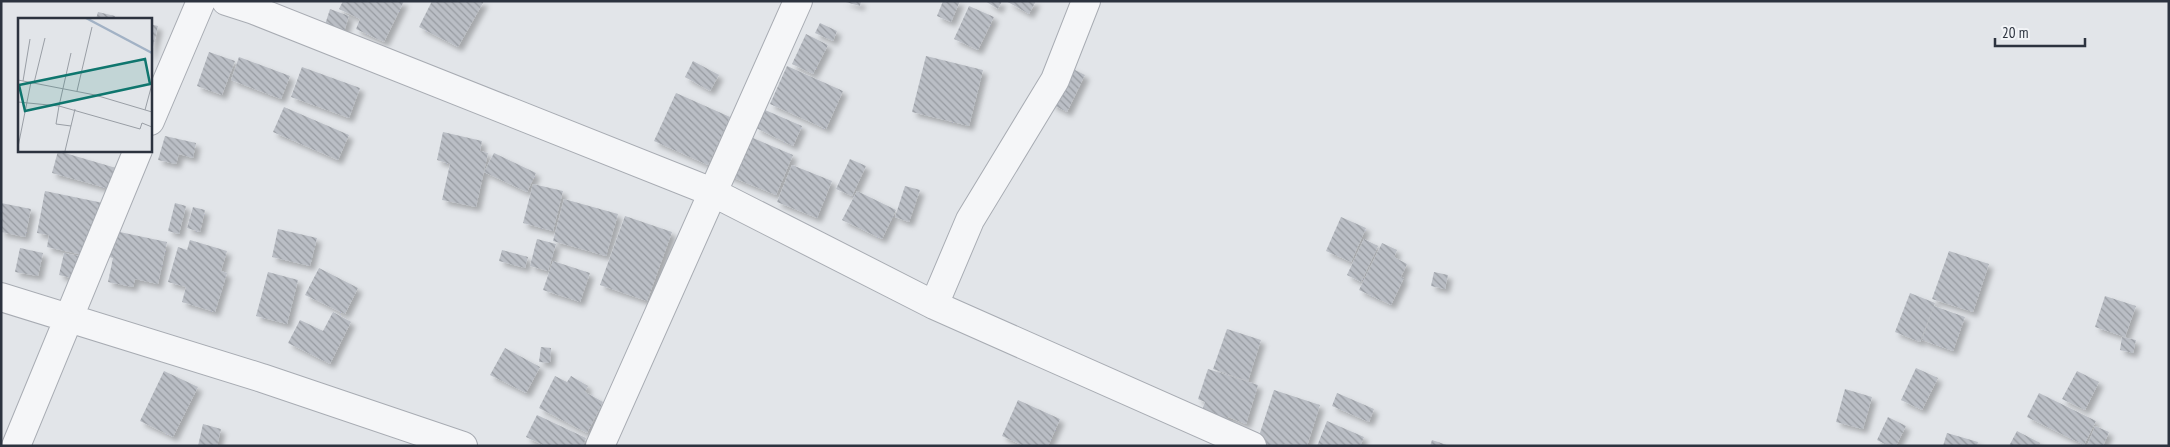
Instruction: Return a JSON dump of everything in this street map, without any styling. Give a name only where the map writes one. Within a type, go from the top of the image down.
[{"type":"street","points":[[151,119],[201,1]]},
{"type":"street","points":[[226,1],[256,5],[712,192],[934,305],[1252,446]]},
{"type":"street","points":[[600,446],[798,1]]},
{"type":"street","points":[[934,305],[970,220],[1055,80],[1086,1]]},
{"type":"street","points":[[16,446],[70,320],[138,151]]},
{"type":"street","points":[[1,297],[70,320],[262,378],[463,446]]},
{"type":"building","points":[[343,1],[404,1],[384,42],[356,29],[360,19],[339,9]]},
{"type":"building","points":[[432,1],[484,1],[458,47],[419,27]]},
{"type":"building","points":[[842,1],[861,1],[860,6]]},
{"type":"building","points":[[943,1],[960,1],[951,22],[937,16]]},
{"type":"building","points":[[985,1],[1002,1],[998,9]]},
{"type":"building","points":[[1006,1],[1036,1],[1029,14]]},
{"type":"building","points":[[969,6],[994,17],[978,50],[954,39]]},
{"type":"building","points":[[330,9],[349,16],[342,38],[323,31]]},
{"type":"building","points":[[98,12],[115,16],[114,18],[96,18]]},
{"type":"building","points":[[820,23],[837,31],[833,41],[815,33]]},
{"type":"building","points":[[151,24],[158,26],[151,56]]},
{"type":"building","points":[[806,34],[828,45],[813,74],[792,64]]},
{"type":"building","points":[[209,52],[235,61],[222,95],[197,86]]},
{"type":"building","points":[[926,56],[983,70],[969,126],[912,112]]},
{"type":"building","points":[[239,57],[290,76],[281,99],[231,80]]},
{"type":"building","points":[[693,61],[719,75],[710,91],[685,77]]},
{"type":"building","points":[[787,66],[843,91],[826,129],[770,104]]},
{"type":"building","points":[[302,67],[360,88],[349,118],[291,97]]},
{"type":"building","points":[[1069,67],[1085,75],[1067,112],[1051,104]]},
{"type":"building","points":[[676,93],[730,117],[708,165],[654,141]]},
{"type":"building","points":[[284,107],[349,135],[338,160],[273,132]]},
{"type":"building","points":[[765,110],[802,126],[793,146],[756,128]]},
{"type":"building","points":[[443,132],[482,141],[480,151],[488,153],[476,207],[442,200],[450,164],[437,160]]},
{"type":"building","points":[[741,133],[793,155],[776,195],[724,174]]},
{"type":"building","points":[[165,136],[196,143],[193,158],[179,154],[176,164],[158,160]]},
{"type":"building","points":[[58,151],[116,168],[110,189],[52,173]]},
{"type":"building","points":[[494,153],[536,173],[527,192],[484,172]]},
{"type":"building","points":[[850,159],[866,166],[852,196],[836,189]]},
{"type":"building","points":[[792,165],[832,181],[817,218],[777,202]]},
{"type":"building","points":[[533,184],[563,191],[553,231],[523,223]]},
{"type":"building","points":[[905,186],[920,190],[909,222],[895,217]]},
{"type":"building","points":[[45,191],[103,203],[92,257],[47,247],[49,235],[37,233]]},
{"type":"building","points":[[857,191],[896,210],[882,239],[842,220]]},
{"type":"building","points":[[564,199],[618,214],[606,256],[553,241]]},
{"type":"building","points":[[1,203],[31,209],[25,237],[1,232]]},
{"type":"building","points":[[175,203],[186,206],[179,234],[168,231]]},
{"type":"building","points":[[193,207],[205,210],[200,232],[187,228]]},
{"type":"building","points":[[625,216],[672,232],[647,301],[600,285]]},
{"type":"building","points":[[1341,217],[1366,228],[1351,262],[1326,251]]},
{"type":"building","points":[[278,229],[317,238],[310,266],[272,257]]},
{"type":"building","points":[[115,231],[167,242],[158,284],[135,279],[133,287],[108,282],[113,258],[109,257]]},
{"type":"building","points":[[537,239],[556,244],[548,271],[530,266]]},
{"type":"building","points":[[1364,239],[1378,246],[1361,282],[1347,275]]},
{"type":"building","points":[[190,240],[227,251],[221,271],[227,273],[215,312],[182,302],[186,287],[168,282],[178,247],[187,250]]},
{"type":"building","points":[[1382,243],[1397,250],[1394,257],[1407,264],[1401,277],[1404,278],[1391,305],[1359,290]]},
{"type":"building","points":[[20,248],[43,253],[38,276],[15,272]]},
{"type":"building","points":[[502,250],[528,257],[525,268],[499,261]]},
{"type":"building","points":[[1949,251],[1989,264],[1973,312],[1932,299]]},
{"type":"building","points":[[64,253],[84,257],[80,280],[59,275]]},
{"type":"building","points":[[553,261],[590,273],[580,302],[543,290]]},
{"type":"building","points":[[319,268],[358,288],[345,314],[305,295]]},
{"type":"building","points":[[268,272],[298,280],[287,324],[256,316]]},
{"type":"building","points":[[1434,272],[1448,275],[1445,289],[1431,286]]},
{"type":"building","points":[[1910,293],[1935,303],[1920,342],[1895,332]]},
{"type":"building","points":[[2105,296],[2136,306],[2125,337],[2095,327]]},
{"type":"building","points":[[1934,306],[1965,317],[1953,351],[1922,340]]},
{"type":"building","points":[[333,312],[351,322],[330,364],[288,343],[300,320],[323,331]]},
{"type":"building","points":[[1227,329],[1261,340],[1248,381],[1213,369]]},
{"type":"building","points":[[2122,337],[2136,340],[2133,353],[2120,350]]},
{"type":"building","points":[[541,347],[551,348],[550,363],[539,362]]},
{"type":"building","points":[[505,348],[540,367],[526,393],[490,375]]},
{"type":"building","points":[[1916,368],[1938,378],[1922,410],[1901,400]]},
{"type":"building","points":[[1208,369],[1258,385],[1246,424],[1228,417],[1227,421],[1201,413],[1205,402],[1198,399]]},
{"type":"building","points":[[164,371],[198,387],[173,437],[140,421]]},
{"type":"building","points":[[2077,371],[2099,382],[2085,410],[2062,399]]},
{"type":"building","points":[[555,376],[567,382],[571,376],[588,386],[585,392],[603,402],[587,433],[539,408]]},
{"type":"building","points":[[1845,389],[1872,397],[1863,429],[1836,422]]},
{"type":"building","points":[[1274,390],[1320,405],[1307,446],[1283,444],[1269,446],[1257,442]]},
{"type":"building","points":[[1337,393],[1374,409],[1369,422],[1332,406]]},
{"type":"building","points":[[2039,393],[2096,421],[2084,445],[2027,417]]},
{"type":"building","points":[[1018,400],[1060,419],[1048,446],[1024,446],[1002,436]]},
{"type":"building","points":[[537,415],[586,438],[583,446],[545,446],[526,437]]},
{"type":"building","points":[[1888,417],[1906,426],[1896,446],[1889,446],[1877,440]]},
{"type":"building","points":[[1327,421],[1364,437],[1360,446],[1317,446]]},
{"type":"building","points":[[203,424],[221,429],[217,446],[198,446]]},
{"type":"building","points":[[2095,426],[2109,432],[2103,446],[2087,446]]},
{"type":"building","points":[[2017,431],[2040,443],[2039,446],[2009,446]]},
{"type":"building","points":[[1947,433],[1978,442],[1977,446],[1943,446]]},
{"type":"building","points":[[1432,440],[1447,445],[1447,446],[1430,446]]}]
